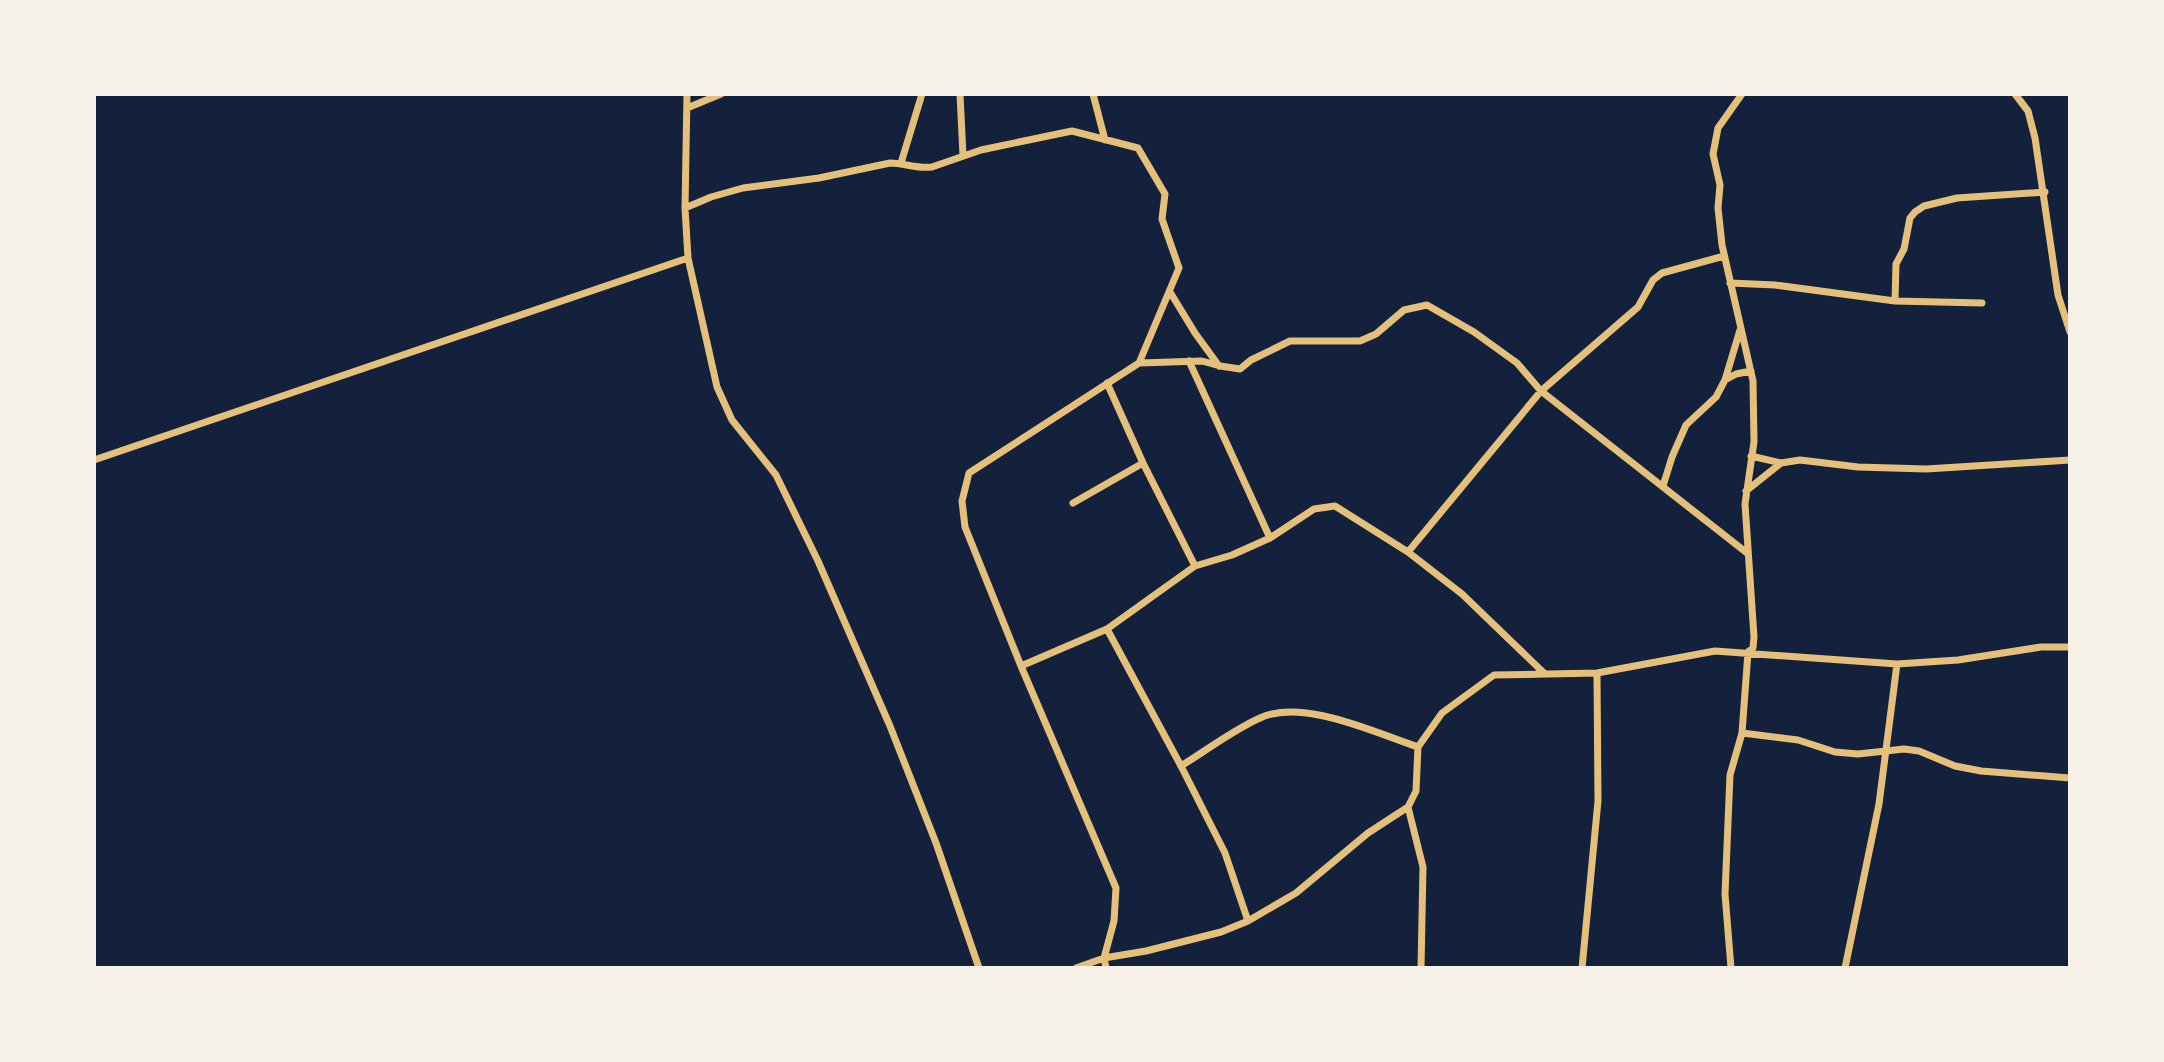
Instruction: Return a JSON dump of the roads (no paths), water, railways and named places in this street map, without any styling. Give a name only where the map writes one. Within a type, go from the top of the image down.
[{"type":"street","points":[[687,94],[685,208],[688,258],[718,387],[732,419],[776,475],[818,561],[890,726],[936,843],[979,968]]},
{"type":"street","points":[[687,108],[721,94]]},
{"type":"street","points":[[901,163],[922,94]]},
{"type":"street","points":[[960,94],[963,156]]},
{"type":"street","points":[[1093,94],[1105,140]]},
{"type":"street","points":[[1731,968],[1725,894],[1730,775],[1742,733],[1748,652],[1753,648],[1754,637],[1747,552],[1746,491],[1754,442],[1753,381],[1719,228],[1720,191],[1713,154],[1718,128],[1742,94]]},
{"type":"street","points":[[2015,94],[2028,111],[2035,138],[2058,295],[2070,332]]},
{"type":"street","points":[[685,208],[743,188],[819,178],[890,163],[925,168],[963,156],[1072,131],[1138,148],[1165,194],[1163,219],[1179,268],[1139,363]]},
{"type":"street","points":[[1895,301],[1896,264],[1904,249],[1910,218],[1915,212],[1924,206],[1957,198],[2045,192]]},
{"type":"street","points":[[1408,552],[1541,391],[1638,307],[1653,280],[1662,273],[1724,256]]},
{"type":"street","points":[[94,460],[688,258]]},
{"type":"street","points":[[1730,283],[1775,285],[1895,301],[1982,303]]},
{"type":"street","points":[[1170,292],[1195,333],[1220,366]]},
{"type":"street","points":[[1106,968],[1104,958],[1114,921],[1116,888],[965,527],[962,501],[970,474],[1107,383],[1139,363],[1202,360],[1240,369],[1251,360],[1290,341],[1360,341],[1376,334],[1404,310],[1427,305],[1474,332],[1517,363],[1541,391],[1747,552]]},
{"type":"street","points":[[1663,486],[1686,425],[1716,397],[1725,380],[1741,328]]},
{"type":"street","points":[[1189,361],[1270,538]]},
{"type":"street","points":[[1725,380],[1751,371]]},
{"type":"street","points":[[1107,383],[1143,463],[1195,566]]},
{"type":"street","points":[[1751,456],[1781,463],[1800,460],[1858,467],[1926,470],[2070,460]]},
{"type":"street","points":[[1073,503],[1143,463]]},
{"type":"street","points":[[1746,491],[1781,463]]},
{"type":"street","points":[[1021,666],[1107,629],[1195,566],[1232,555],[1270,538],[1314,509],[1335,506],[1408,552],[1462,594],[1545,674]]},
{"type":"street","points":[[1107,629],[1225,853],[1248,921]]},
{"type":"street","points":[[1076,968],[1104,958],[1146,951],[1221,932],[1248,921],[1296,893],[1368,834],[1408,807],[1416,791],[1418,747],[1442,713],[1494,675],[1597,673],[1714,651],[1897,664],[1958,660],[2041,647],[2070,647]]},
{"type":"street","points":[[1845,968],[1880,804],[1897,664]]},
{"type":"street","points":[[1582,968],[1598,801],[1597,673]]},
{"type":"street","points":[[1181,766],[1262,717],[1287,712],[1312,712],[1418,747]]},
{"type":"street","points":[[1742,733],[1798,740],[1835,752],[1885,753],[1904,749],[1919,751],[1955,766],[1981,771],[2070,778]]},
{"type":"street","points":[[1408,807],[1423,867],[1421,968]]}]
